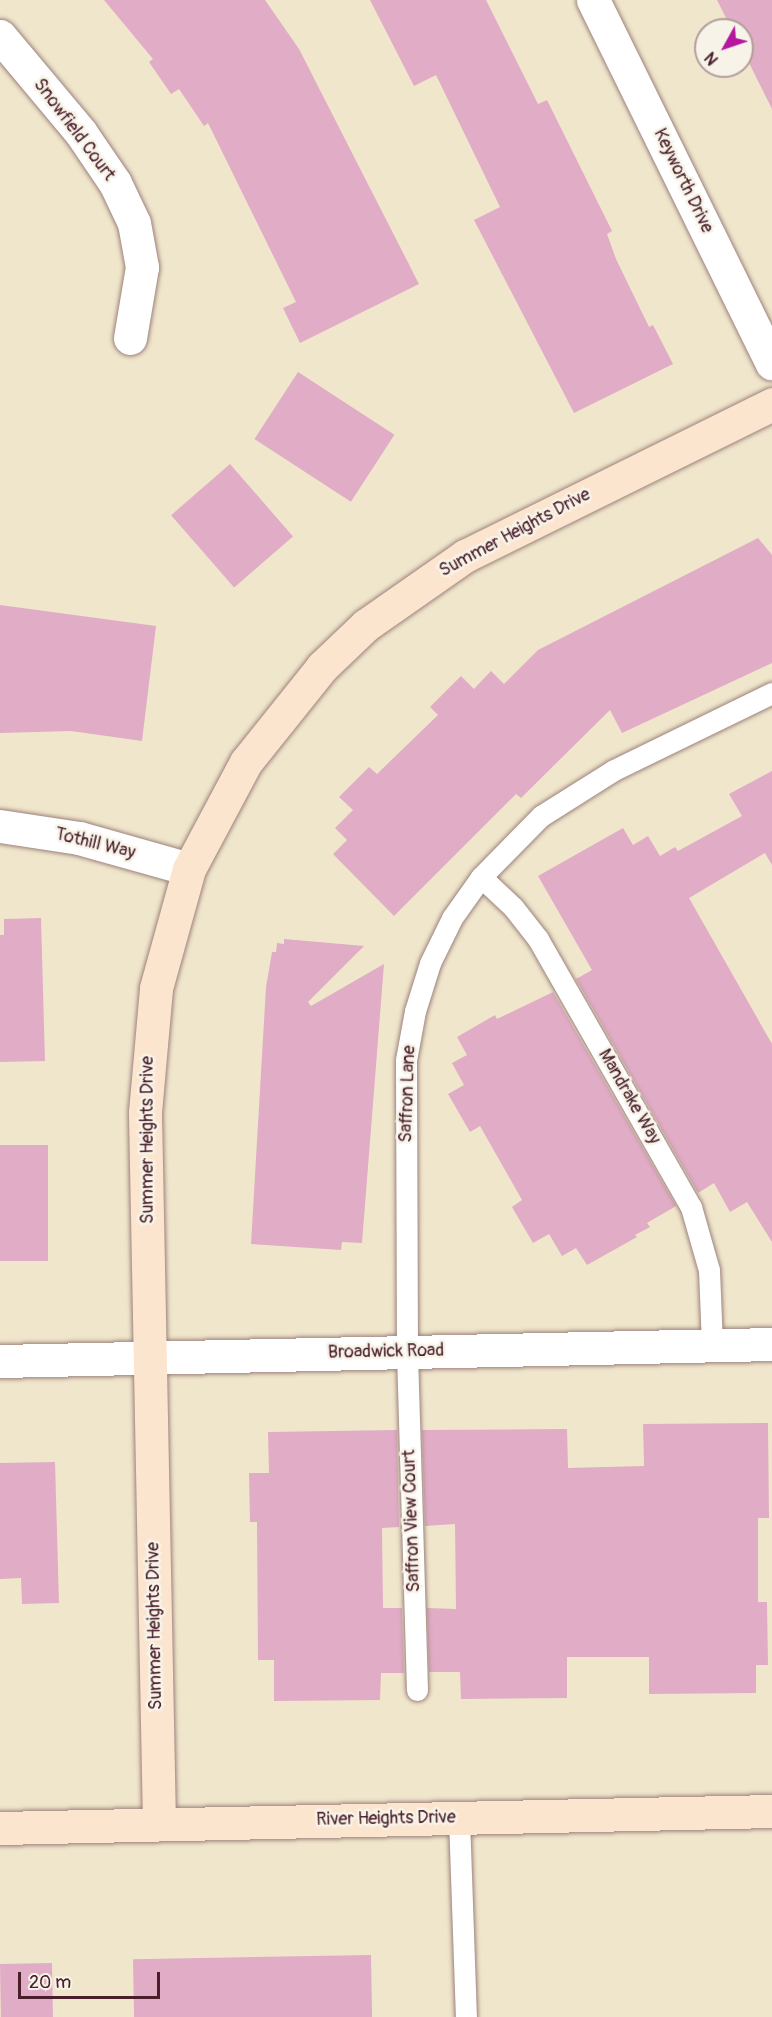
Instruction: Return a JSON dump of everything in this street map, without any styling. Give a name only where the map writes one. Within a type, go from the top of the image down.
[{"type":"street","name":"Keyworth Drive","points":[[593,0],[772,363]]},
{"type":"street","name":"Snowfield Court","points":[[0,36],[81,133],[115,183],[134,223],[142,267],[130,338]]},
{"type":"street","name":"Summer Heights Drive","points":[[159,1824],[145,1112],[148,1050],[170,928],[189,868],[246,762],[322,667],[366,625],[465,556],[772,404]]},
{"type":"street","name":"Tothill Way","points":[[0,826],[79,838],[189,868]]},
{"type":"street","name":"Broadwick Road","points":[[0,1361],[772,1344]]},
{"type":"street","name":"River Heights Drive","points":[[0,1828],[772,1811]]},
{"type":"lane","name":"Saffron Lane","points":[[406,1352],[406,1060],[415,1011],[430,963],[452,918],[481,877],[509,844],[576,791],[772,693]]},
{"type":"lane","name":"Mandrake Way","points":[[481,877],[513,907],[538,939],[691,1207],[709,1270],[712,1345]]},
{"type":"lane","name":"Saffron View Court","points":[[406,1352],[417,1690]]},
{"type":"lane","points":[[459,1818],[466,2017]]},
{"type":"building","points":[[104,0],[265,0],[299,49],[419,284],[300,343],[283,308],[296,302],[208,123],[204,126],[179,89],[171,94],[149,62],[153,59]]},
{"type":"building","points":[[370,0],[486,0],[538,104],[547,100],[612,231],[607,234],[616,259],[649,327],[653,325],[673,364],[574,413],[474,220],[500,207],[436,75],[414,86]]},
{"type":"building","points":[[717,0],[772,0],[772,109],[754,73],[754,18],[726,18]]},
{"type":"building","points":[[298,372],[394,435],[351,502],[254,439]]},
{"type":"building","points":[[230,464],[293,536],[234,588],[171,515]]},
{"type":"building","points":[[758,538],[772,555],[772,663],[622,733],[610,710],[521,798],[516,794],[394,916],[333,854],[347,840],[335,828],[353,810],[339,797],[369,767],[377,774],[438,715],[430,707],[461,676],[474,689],[491,671],[504,684],[538,650]]},
{"type":"building","points":[[0,605],[156,626],[142,741],[71,731],[0,733]]},
{"type":"building","points":[[772,771],[772,865],[765,853],[689,898],[772,1044],[772,1242],[747,1202],[730,1212],[714,1183],[698,1193],[576,979],[592,970],[538,876],[623,828],[633,845],[648,836],[660,856],[675,847],[678,851],[742,816],[729,794]]},
{"type":"building","points":[[41,918],[45,1061],[0,1062],[0,935],[4,935],[4,919]]},
{"type":"building","points":[[284,939],[364,946],[308,1002],[311,1006],[384,964],[362,1243],[342,1242],[341,1250],[251,1244],[266,987],[272,952],[276,952],[277,943],[284,944]]},
{"type":"building","points":[[553,992],[676,1206],[647,1223],[650,1227],[635,1235],[637,1237],[587,1265],[576,1248],[562,1256],[549,1234],[533,1243],[512,1207],[522,1200],[480,1126],[470,1132],[448,1094],[464,1085],[452,1063],[467,1055],[457,1037],[495,1015],[497,1019]]},
{"type":"building","points":[[0,1145],[48,1145],[48,1261],[0,1261]]},
{"type":"building","points":[[768,1423],[769,1518],[758,1518],[758,1602],[767,1602],[768,1665],[756,1665],[756,1693],[649,1694],[649,1657],[567,1657],[567,1698],[461,1699],[460,1672],[429,1672],[427,1608],[456,1609],[455,1524],[425,1526],[422,1430],[567,1429],[568,1468],[644,1466],[643,1424]]},
{"type":"building","points":[[397,1430],[399,1527],[382,1528],[383,1608],[402,1608],[404,1673],[381,1673],[380,1700],[274,1701],[274,1660],[258,1660],[257,1522],[250,1522],[249,1473],[269,1473],[268,1432]]},
{"type":"building","points":[[55,1462],[59,1603],[22,1604],[21,1578],[0,1579],[0,1463]]},
{"type":"building","points":[[371,1955],[372,2017],[134,2017],[133,1959]]},
{"type":"building","points":[[52,1963],[53,2017],[1,2017],[0,1964]]}]
